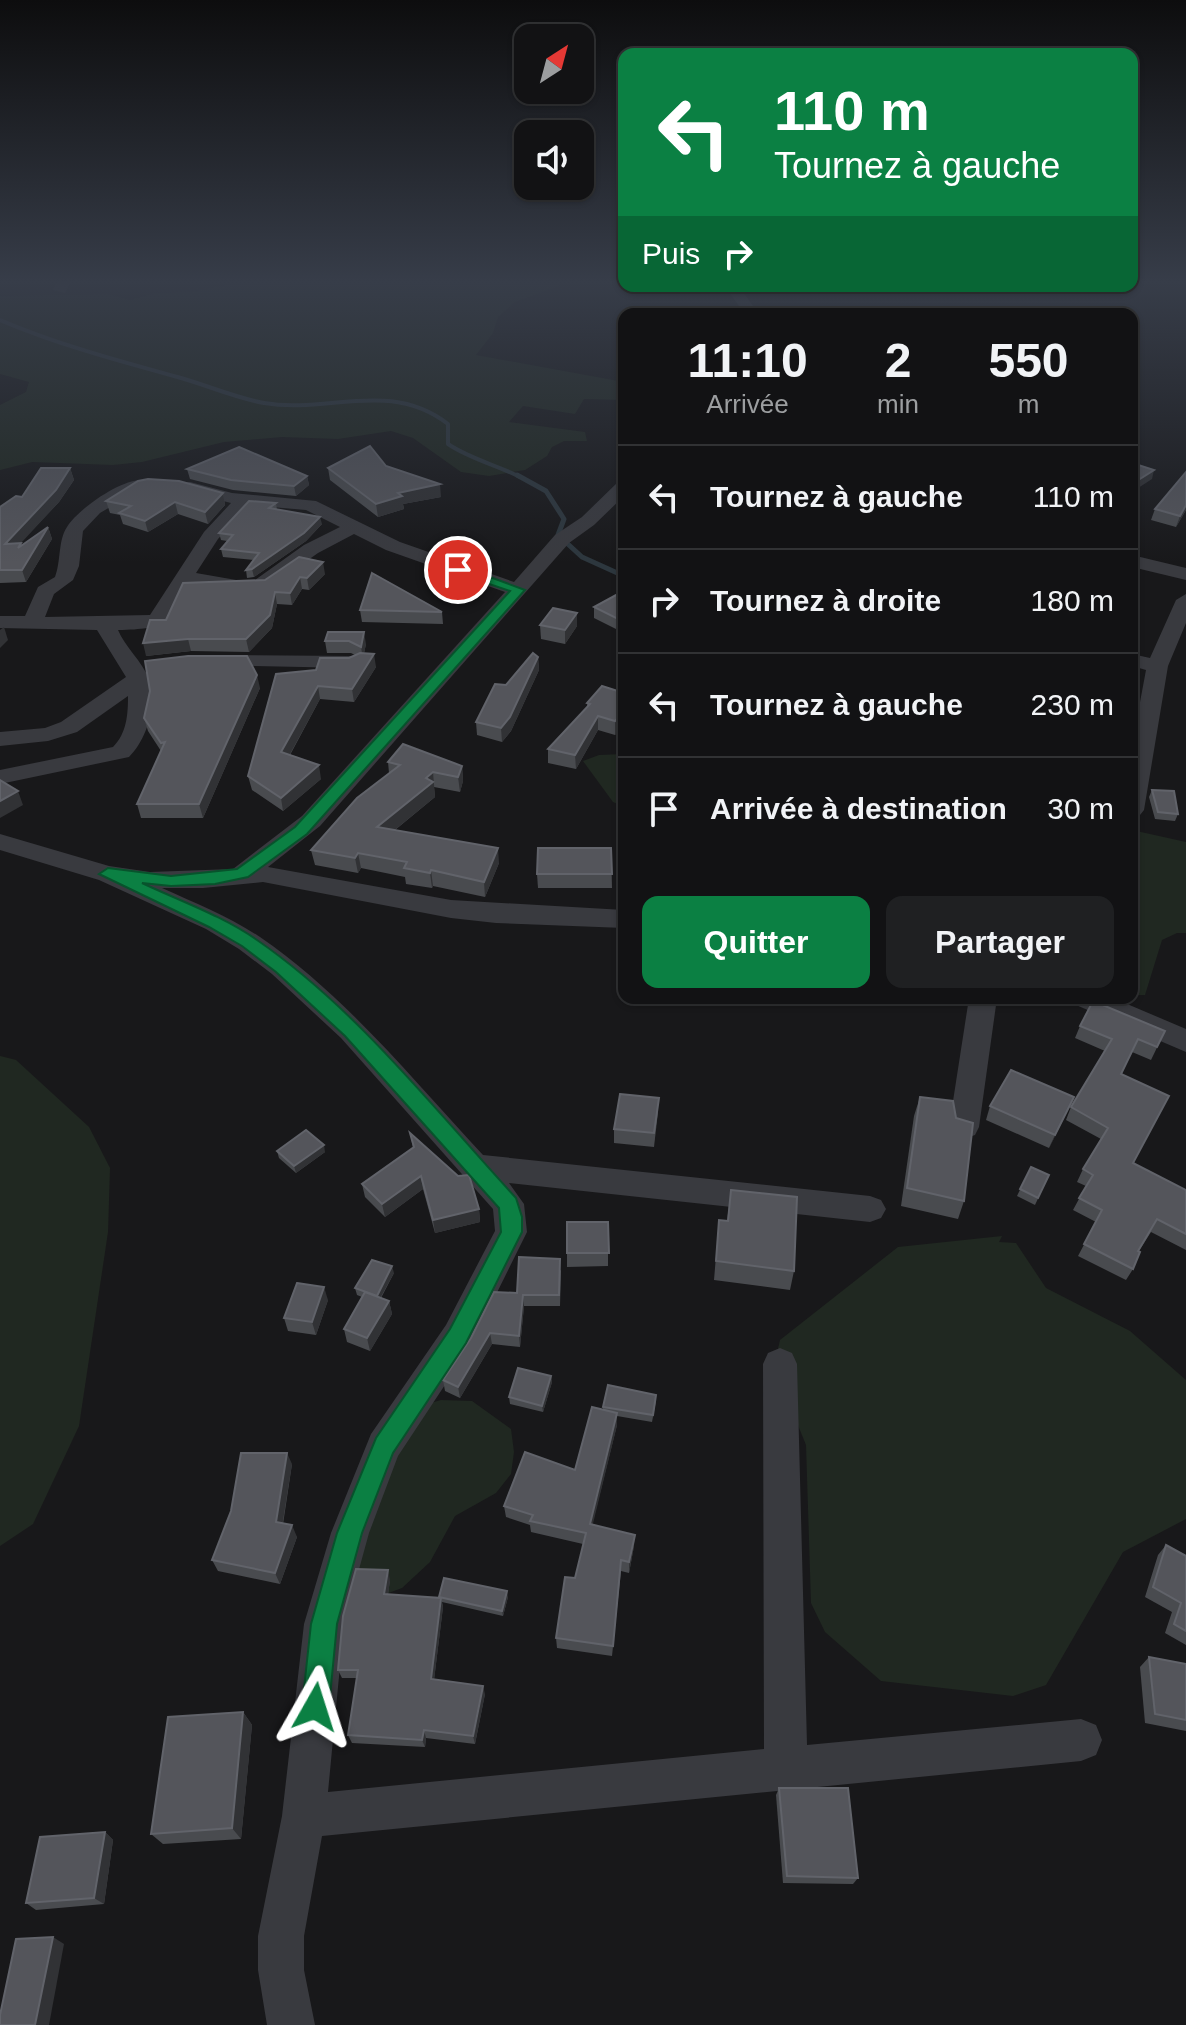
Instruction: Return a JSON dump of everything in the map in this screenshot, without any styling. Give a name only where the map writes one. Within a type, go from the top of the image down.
[{"type":"street","points":[[33,621],[45,591],[63,580],[69,566],[74,530],[84,518],[135,485],[166,483],[245,499],[310,505],[408,552],[519,590]]},
{"type":"street","points":[[242,874],[311,821],[562,539],[588,521],[618,492]]},
{"type":"street","points":[[0,622],[106,624],[149,623],[157,619],[211,536],[245,499]]},
{"type":"street","points":[[184,577],[242,587],[260,585],[311,549],[354,527]]},
{"type":"street","points":[[1138,562],[1186,574]]},
{"type":"street","points":[[1138,775],[1157,666],[1186,600]]},
{"type":"street","points":[[0,777],[121,752],[134,739],[139,670],[108,633],[106,624]]},
{"type":"street","points":[[191,660],[351,662]]},
{"type":"street","points":[[1138,661],[1157,666]]},
{"type":"street","points":[[0,739],[48,734],[69,727],[139,670]]},
{"type":"street","points":[[5,851],[108,874],[171,881],[242,874],[284,876],[410,902],[496,914],[618,919]]},
{"type":"street","points":[[108,874],[215,923],[282,967],[351,1031],[508,1204],[511,1232],[458,1336],[384,1446],[350,1533],[324,1624],[304,1816],[281,1936],[281,1970],[291,2025]]},
{"type":"street","points":[[964,1127],[983,1004]]},
{"type":"street","points":[[1100,1004],[1186,1041]]},
{"type":"street","points":[[476,1167],[870,1209]]},
{"type":"street","points":[[780,1364],[786,1769]]},
{"type":"street","points":[[304,1816],[1081,1740]]},
{"type":"shaded area","points":[[0,374],[577,374],[618,381],[618,400],[584,399],[575,414],[523,406],[509,422],[585,432],[587,441],[564,441],[525,470],[489,476],[461,472],[413,438],[391,431],[338,439],[282,437],[224,442],[142,462],[113,465],[32,462],[0,470],[0,405],[26,392],[29,382]]},
{"type":"shaded area","points":[[618,754],[618,804],[613,802],[583,761],[599,755]]},
{"type":"shaded area","points":[[1138,831],[1186,842],[1186,933],[1177,933],[1162,940],[1145,995],[1138,995]]},
{"type":"shaded area","points":[[0,1056],[16,1060],[89,1127],[110,1168],[108,1232],[79,1426],[33,1524],[0,1546]]},
{"type":"shaded area","points":[[1002,1236],[999,1242],[1016,1243],[1046,1288],[1130,1331],[1186,1380],[1186,1519],[1123,1552],[1046,1685],[1013,1696],[881,1681],[825,1632],[811,1603],[806,1445],[774,1366],[780,1340],[898,1247]]},
{"type":"shaded area","points":[[441,1400],[472,1401],[511,1429],[514,1452],[511,1474],[496,1493],[455,1516],[430,1562],[402,1588],[359,1604],[334,1594],[417,1407]]},
{"type":"building","points":[[370,446],[386,466],[440,484],[398,493],[402,496],[376,504],[328,468]]},
{"type":"building","points":[[239,447],[307,476],[294,486],[231,480],[187,469]]},
{"type":"building","points":[[1138,465],[1154,470],[1138,480]]},
{"type":"building","points":[[41,468],[70,468],[56,490],[5,544],[21,543],[18,548],[48,527],[22,570],[0,570],[0,507],[16,496],[22,497]]},
{"type":"building","points":[[1186,472],[1186,505],[1180,516],[1155,509]]},
{"type":"building","points":[[138,481],[179,481],[223,493],[205,512],[175,502],[145,521],[119,513],[131,506],[106,501]]},
{"type":"building","points":[[249,501],[276,503],[269,508],[320,517],[304,533],[246,570],[259,553],[221,549],[233,535],[219,533]]},
{"type":"building","points":[[299,557],[323,562],[307,578],[300,577],[290,593],[275,592],[270,615],[246,639],[143,643],[150,620],[166,620],[183,583],[265,580]]},
{"type":"building","points":[[372,573],[442,612],[360,610]]},
{"type":"building","points":[[618,594],[618,619],[594,607]]},
{"type":"building","points":[[553,608],[577,613],[565,630],[540,625]]},
{"type":"building","points":[[328,632],[364,632],[361,647],[349,641],[325,641]]},
{"type":"building","points":[[360,653],[374,654],[352,689],[318,686],[281,752],[319,765],[281,798],[248,776],[276,674],[316,670],[320,658],[349,658]]},
{"type":"building","points":[[533,653],[538,657],[510,717],[501,728],[476,722],[495,684],[506,685]]},
{"type":"building","points":[[188,656],[247,656],[257,675],[199,804],[137,804],[165,742],[161,743],[144,718],[150,691],[145,661]]},
{"type":"building","points":[[602,686],[618,691],[618,718],[615,721],[598,716],[575,755],[548,749],[590,704],[587,703]]},
{"type":"building","points":[[403,744],[462,766],[458,777],[433,772],[426,778],[433,782],[377,827],[498,848],[484,882],[431,870],[430,873],[404,868],[407,862],[358,853],[355,858],[311,850],[357,798],[400,765],[388,762]]},
{"type":"building","points":[[0,780],[18,791],[0,801]]},
{"type":"building","points":[[1152,790],[1174,791],[1178,814],[1158,812]]},
{"type":"building","points":[[538,848],[611,848],[612,874],[537,874]]},
{"type":"building","points":[[1091,1004],[1100,1004],[1165,1031],[1157,1047],[1138,1039],[1121,1074],[1169,1096],[1133,1163],[1186,1190],[1186,1234],[1157,1219],[1138,1251],[1133,1269],[1084,1244],[1102,1210],[1079,1198],[1093,1175],[1083,1169],[1108,1128],[1071,1107],[1112,1039],[1080,1026]]},
{"type":"building","points":[[1011,1070],[1074,1097],[1055,1135],[990,1106]]},
{"type":"building","points":[[620,1094],[659,1098],[654,1133],[614,1129]]},
{"type":"building","points":[[920,1097],[953,1101],[956,1118],[973,1123],[964,1201],[907,1188]]},
{"type":"building","points":[[306,1130],[324,1145],[294,1166],[277,1151]]},
{"type":"building","points":[[410,1133],[458,1176],[469,1175],[479,1209],[433,1220],[421,1176],[382,1204],[362,1184],[414,1147]]},
{"type":"building","points":[[1031,1167],[1049,1175],[1038,1198],[1020,1189]]},
{"type":"building","points":[[731,1190],[797,1197],[794,1271],[716,1261],[719,1220],[728,1221]]},
{"type":"building","points":[[567,1222],[608,1222],[609,1253],[567,1253]]},
{"type":"building","points":[[519,1257],[560,1259],[559,1295],[523,1295],[519,1336],[490,1333],[458,1387],[443,1380],[471,1338],[494,1292],[517,1293]]},
{"type":"building","points":[[372,1260],[392,1266],[377,1296],[355,1288]]},
{"type":"building","points":[[297,1283],[324,1287],[312,1322],[284,1318]]},
{"type":"building","points":[[365,1292],[389,1301],[367,1338],[344,1329]]},
{"type":"building","points":[[518,1368],[551,1376],[542,1406],[509,1397]]},
{"type":"building","points":[[608,1385],[656,1395],[653,1415],[603,1407]]},
{"type":"building","points":[[592,1407],[617,1413],[590,1524],[635,1535],[629,1562],[621,1560],[613,1646],[556,1638],[565,1577],[575,1578],[586,1533],[530,1521],[533,1515],[504,1506],[525,1452],[575,1470]]},
{"type":"building","points":[[241,1453],[287,1453],[276,1522],[292,1525],[275,1573],[212,1560],[231,1511]]},
{"type":"building","points":[[1166,1545],[1186,1556],[1186,1631],[1174,1624],[1181,1603],[1153,1587]]},
{"type":"building","points":[[356,1569],[388,1570],[384,1594],[441,1598],[431,1679],[483,1686],[473,1736],[424,1730],[422,1740],[348,1735],[358,1670],[338,1670],[343,1616]]},
{"type":"building","points":[[444,1578],[507,1591],[502,1611],[439,1597]]},
{"type":"building","points":[[1149,1657],[1186,1664],[1186,1720],[1155,1714]]},
{"type":"building","points":[[243,1712],[232,1828],[151,1834],[168,1717]]},
{"type":"building","points":[[779,1788],[848,1788],[858,1878],[787,1876]]},
{"type":"building","points":[[105,1832],[94,1898],[26,1903],[40,1837]]},
{"type":"building","points":[[53,1937],[35,2025],[0,2025],[16,1939]]},
{"type":"waterway","points":[[165,374],[264,403],[312,405],[381,400],[404,403],[448,424],[448,444],[520,477]]},
{"type":"waterway","points":[[517,475],[546,491],[564,519],[558,535],[582,557],[618,573]]},
{"type":"route","points":[[315,1707],[324,1624],[350,1533],[384,1446],[458,1336],[511,1232],[512,1217],[508,1204],[476,1167],[351,1031],[282,967],[215,923],[108,874],[171,881],[242,874],[301,830],[519,590],[458,570]]}]
